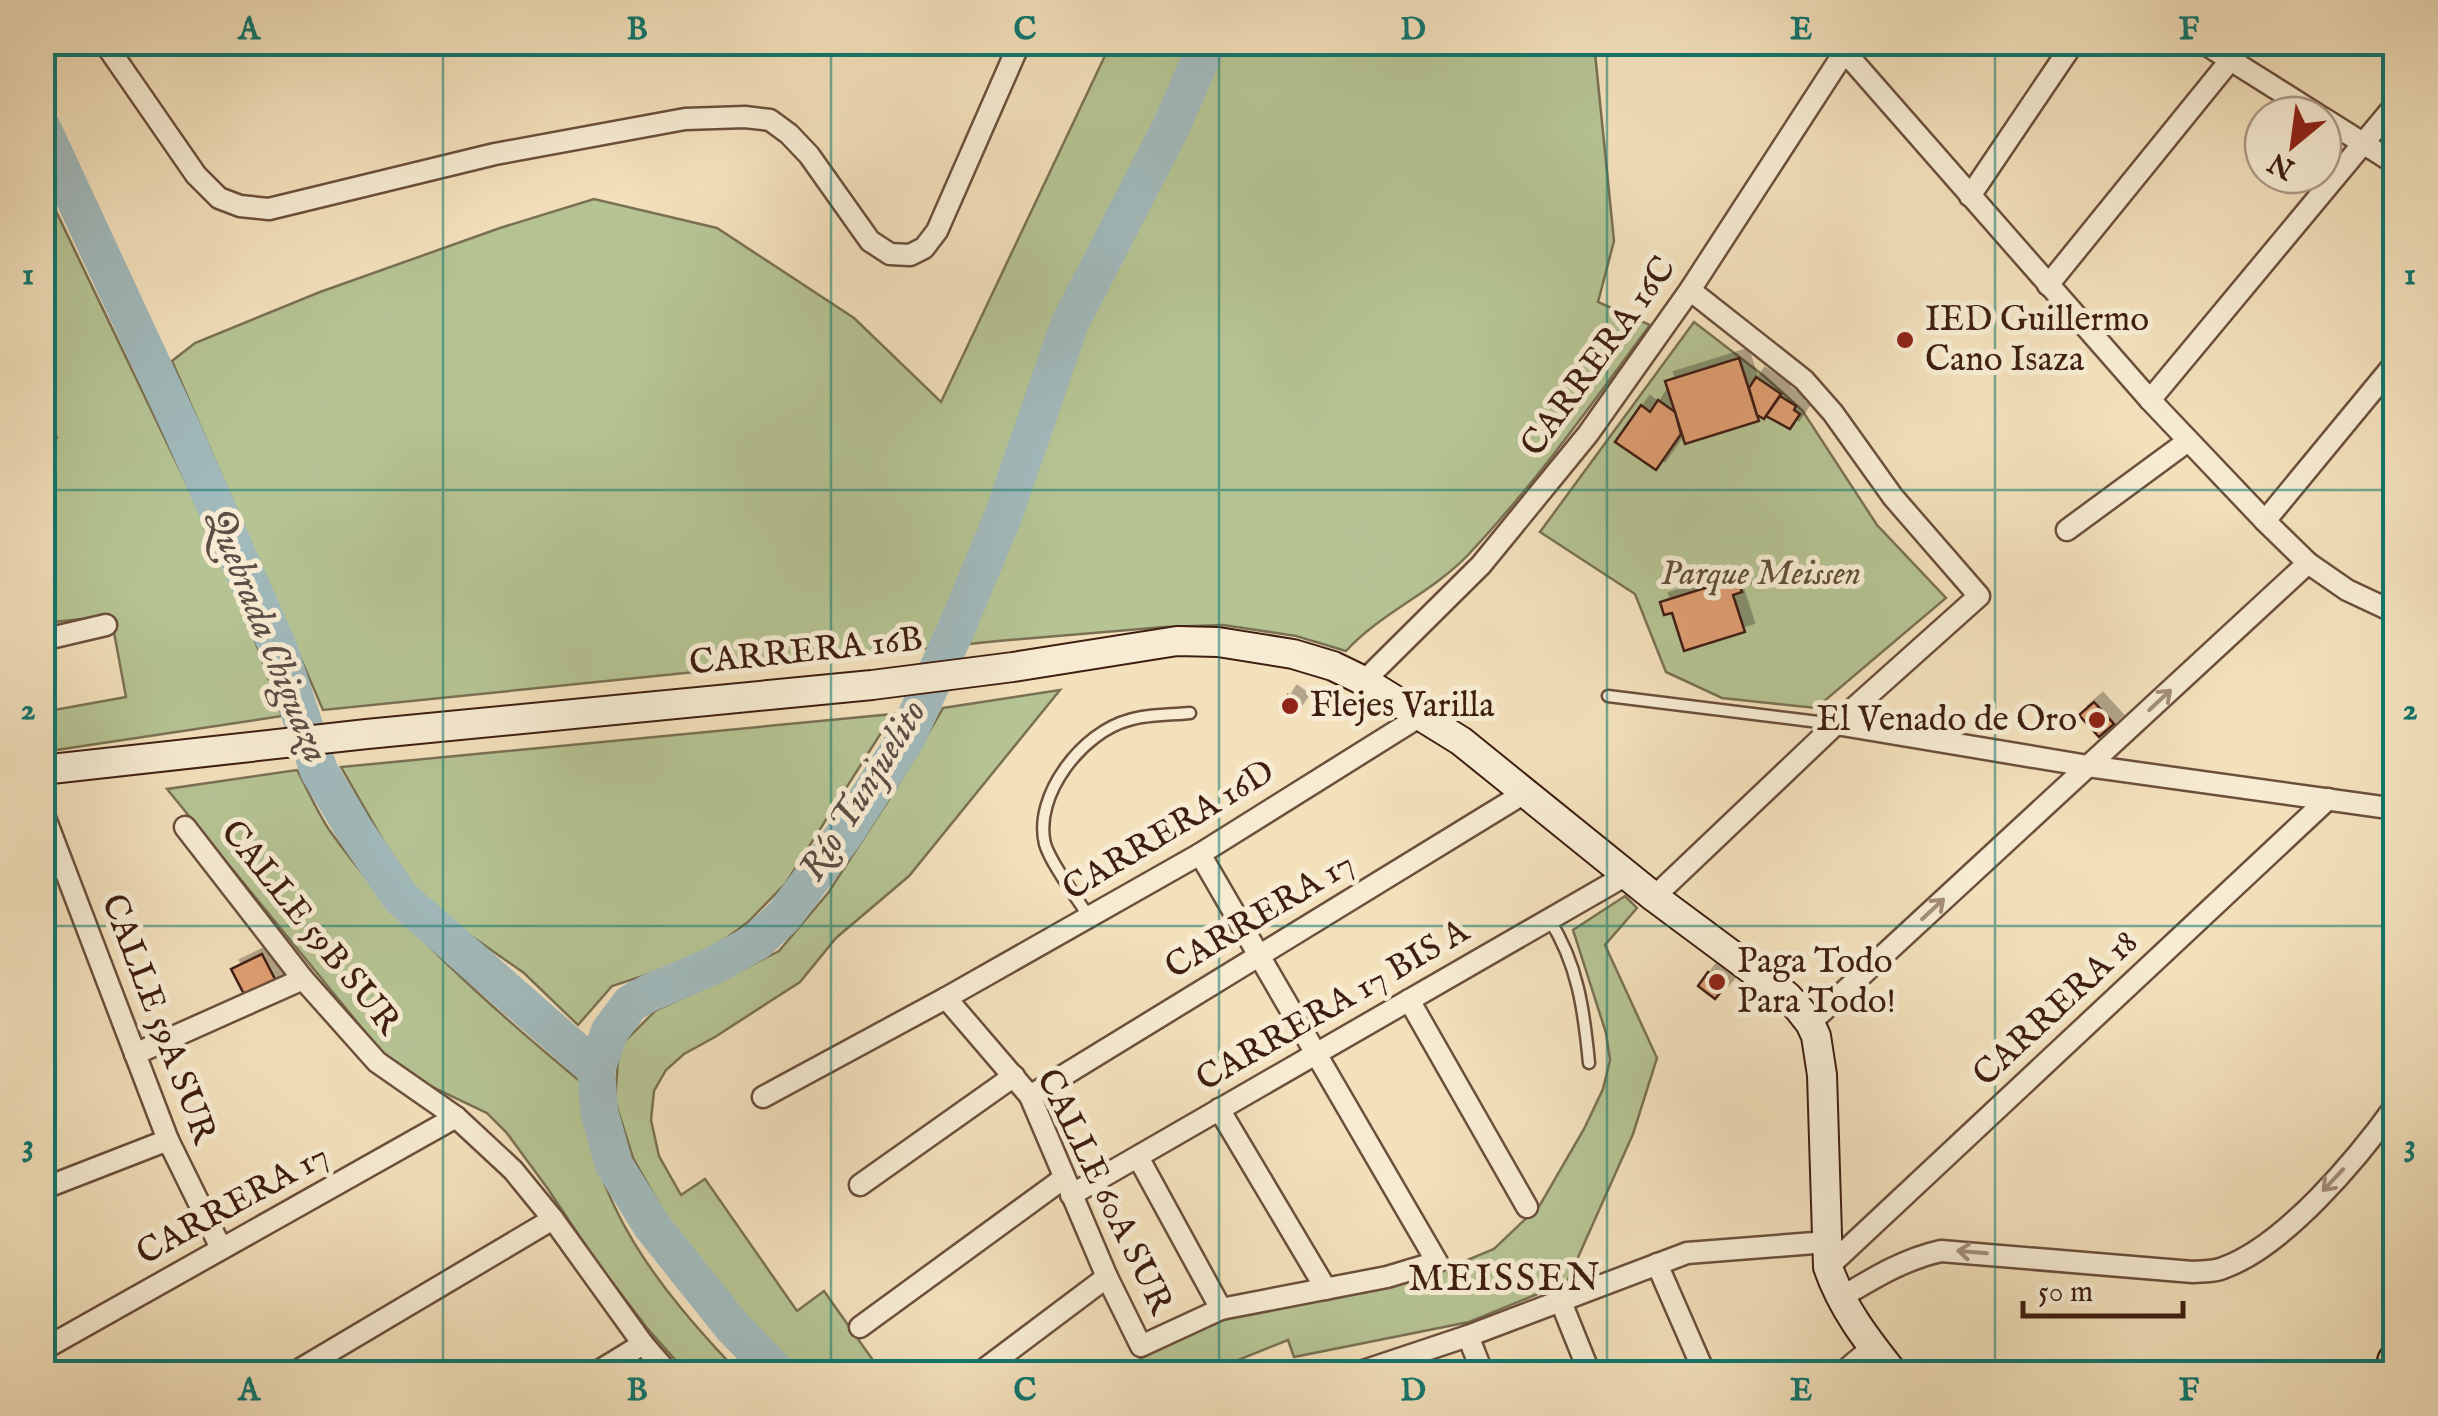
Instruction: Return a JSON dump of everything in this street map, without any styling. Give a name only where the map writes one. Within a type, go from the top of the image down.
[{"type":"highway","points":[[2394,1374],[2396,1362]]},
{"type":"street","points":[[104,42],[196,175],[219,198],[240,206],[269,209],[494,154],[685,119],[744,117],[770,120],[789,134],[809,155],[870,241],[890,254],[910,255],[924,248],[937,231],[1020,42]]},
{"type":"street","points":[[1970,196],[2074,42]]},
{"type":"street","points":[[2202,42],[2286,95]]},
{"type":"street","points":[[2048,284],[2245,42]]},
{"type":"street","points":[[1844,45],[1970,196],[2150,400],[2265,521],[2308,563],[2347,590],[2395,611]]},
{"type":"street","name":"CARRERA 16C","points":[[1364,681],[1482,565],[1588,434],[1690,290],[1844,45]]},
{"type":"street","points":[[2150,400],[2396,104]]},
{"type":"street","points":[[2343,131],[2396,164]]},
{"type":"street","points":[[1654,896],[1979,596],[1893,497],[1833,412],[1804,380],[1690,290]]},
{"type":"street","points":[[2265,521],[2396,362]]},
{"type":"street","points":[[2067,530],[2188,441]]},
{"type":"street","points":[[1894,1374],[1840,1298],[1827,1255],[1822,1075],[1810,1022],[2308,563]]},
{"type":"street","points":[[42,640],[106,625]]},
{"type":"street","name":"CARRERA 16B","points":[[42,770],[872,684],[1013,667],[1177,640],[1218,642],[1294,654],[1333,666],[1422,715],[1461,741],[1654,896],[1787,996],[1810,1022]]},
{"type":"street","name":"CARRERA 16D","points":[[946,998],[1200,854],[1422,715]]},
{"type":"street","points":[[1836,724],[2088,766],[2396,809]]},
{"type":"street","name":"CARRERA 17","points":[[1030,1096],[1526,792]]},
{"type":"street","name":"CARRERA 18","points":[[1827,1255],[2328,799]]},
{"type":"street","name":"CALLE 59A SUR","points":[[42,810],[168,1140],[221,1248]]},
{"type":"street","name":"CALLE 59B SUR","points":[[185,828],[303,979],[377,1062],[456,1117],[513,1170],[669,1374]]},
{"type":"street","points":[[1138,1157],[1222,1310],[1438,1262],[1200,854]]},
{"type":"street","name":"CARRERA 17 BIS A","points":[[860,1327],[1067,1186],[1138,1157],[1628,874]]},
{"type":"street","points":[[135,1054],[303,979]]},
{"type":"street","points":[[763,1097],[946,998]]},
{"type":"street","name":"CALLE 60A SUR","points":[[946,998],[1030,1096],[1107,1277],[1141,1346],[1222,1310]]},
{"type":"street","points":[[1409,1000],[1527,1207]]},
{"type":"street","points":[[860,1185],[1014,1076]]},
{"type":"street","points":[[1840,1298],[1921,1255],[1940,1250],[2193,1272],[2220,1270],[2249,1256],[2299,1217],[2370,1140],[2396,1105]]},
{"type":"street","points":[[1219,1108],[1326,1289]]},
{"type":"street","name":"CARRERA 17","points":[[42,1350],[456,1117]]},
{"type":"street","points":[[42,1189],[168,1140]]},
{"type":"street","points":[[292,1374],[553,1219]]},
{"type":"street","points":[[1365,1372],[1699,1251],[1827,1255]]},
{"type":"street","points":[[1658,1264],[1705,1374]]},
{"type":"street","points":[[978,1374],[1107,1277]]},
{"type":"street","points":[[1560,1302],[1590,1374]]},
{"type":"street","points":[[1468,1336],[1483,1374]]},
{"type":"street","points":[[594,1374],[643,1344]]},
{"type":"street","points":[[1841,1374],[1873,1347]]},
{"type":"lane","points":[[1608,696],[1836,724]]},
{"type":"lane","points":[[1088,917],[1046,848],[1043,828],[1049,799],[1068,763],[1089,740],[1128,720],[1190,713]]},
{"type":"lane","points":[[1550,920],[1570,958],[1584,1006],[1589,1062]]},
{"type":"green space","points":[[1111,43],[1594,43],[1614,241],[1598,302],[1650,325],[1539,472],[1453,569],[1346,651],[1296,636],[1223,625],[1164,627],[323,710],[172,361],[195,343],[320,292],[594,199],[717,228],[854,318],[941,402]]},
{"type":"green space","points":[[42,182],[236,587],[282,716],[43,752],[43,712],[126,697],[111,616],[43,623],[43,445],[57,438],[43,402]]},
{"type":"green space","name":"Parque Meissen","points":[[1694,322],[1802,410],[1877,525],[1946,598],[1816,708],[1722,698],[1666,672],[1635,594],[1540,532]]},
{"type":"green space","points":[[1060,690],[909,876],[836,938],[800,982],[684,1054],[666,1070],[654,1091],[651,1120],[659,1156],[681,1195],[705,1179],[797,1311],[824,1291],[882,1373],[799,1373],[746,1317],[668,1220],[633,1158],[615,1101],[619,1047],[656,1010],[779,951],[828,893],[943,708]]},
{"type":"green space","points":[[893,714],[786,883],[748,922],[701,957],[612,986],[578,1025],[524,973],[450,921],[408,884],[341,767]]},
{"type":"green space","points":[[297,770],[330,831],[385,899],[481,996],[582,1083],[598,1167],[614,1206],[656,1276],[739,1373],[687,1373],[596,1261],[506,1132],[487,1113],[405,1074],[383,1054],[167,789]]},
{"type":"green space","points":[[1625,896],[1637,908],[1605,945],[1657,1058],[1633,1134],[1567,1282],[1469,1322],[1294,1357],[1288,1340],[1206,1373],[1111,1374],[1210,1323],[1388,1285],[1441,1271],[1494,1249],[1540,1205],[1603,1089],[1610,1060],[1606,1033],[1573,930]]},
{"type":"building","points":[[1739,358],[1759,421],[1685,444],[1665,381]]},
{"type":"building","points":[[1756,377],[1781,394],[1764,419],[1757,415],[1749,388]]},
{"type":"building","points":[[1780,396],[1796,406],[1794,410],[1800,414],[1790,429],[1766,416]]},
{"type":"building","points":[[1658,400],[1675,412],[1681,434],[1656,470],[1615,442],[1641,405],[1650,412]]},
{"type":"building","points":[[1737,578],[1742,592],[1733,595],[1745,632],[1684,651],[1672,613],[1664,615],[1660,602]]},
{"type":"building","name":"Flejes Varilla","points":[[1288,695],[1300,703],[1291,716],[1280,708]]},
{"type":"building","name":"El Venado de Oro","points":[[2094,702],[2114,724],[2099,737],[2079,715]]},
{"type":"building","points":[[262,954],[276,981],[245,996],[231,969]]},
{"type":"building","points":[[1708,972],[1726,986],[1715,999],[1698,986]]},
{"type":"waterway","name":"Río Tunjuelito","points":[[778,1374],[731,1325],[652,1226],[614,1165],[599,1111],[596,1069],[610,1031],[631,1003],[756,942],[784,916],[844,835],[906,739],[1004,514],[1069,325],[1172,125],[1208,42]]},
{"type":"waterway","name":"Quebrada Chiguaza","points":[[42,128],[279,650],[319,771],[401,898],[596,1069]]},
{"type":"place","name":"IED Guillermo Cano Isaza","points":[[1905,340]]},
{"type":"place","name":"Flejes Varilla","points":[[1290,706]]},
{"type":"place","name":"El Venado de Oro","points":[[2097,720]]},
{"type":"place","name":"Paga Todo Para Todo!","points":[[1717,982]]},
{"type":"district","name":"MEISSEN","points":[[1505,1280]]}]
